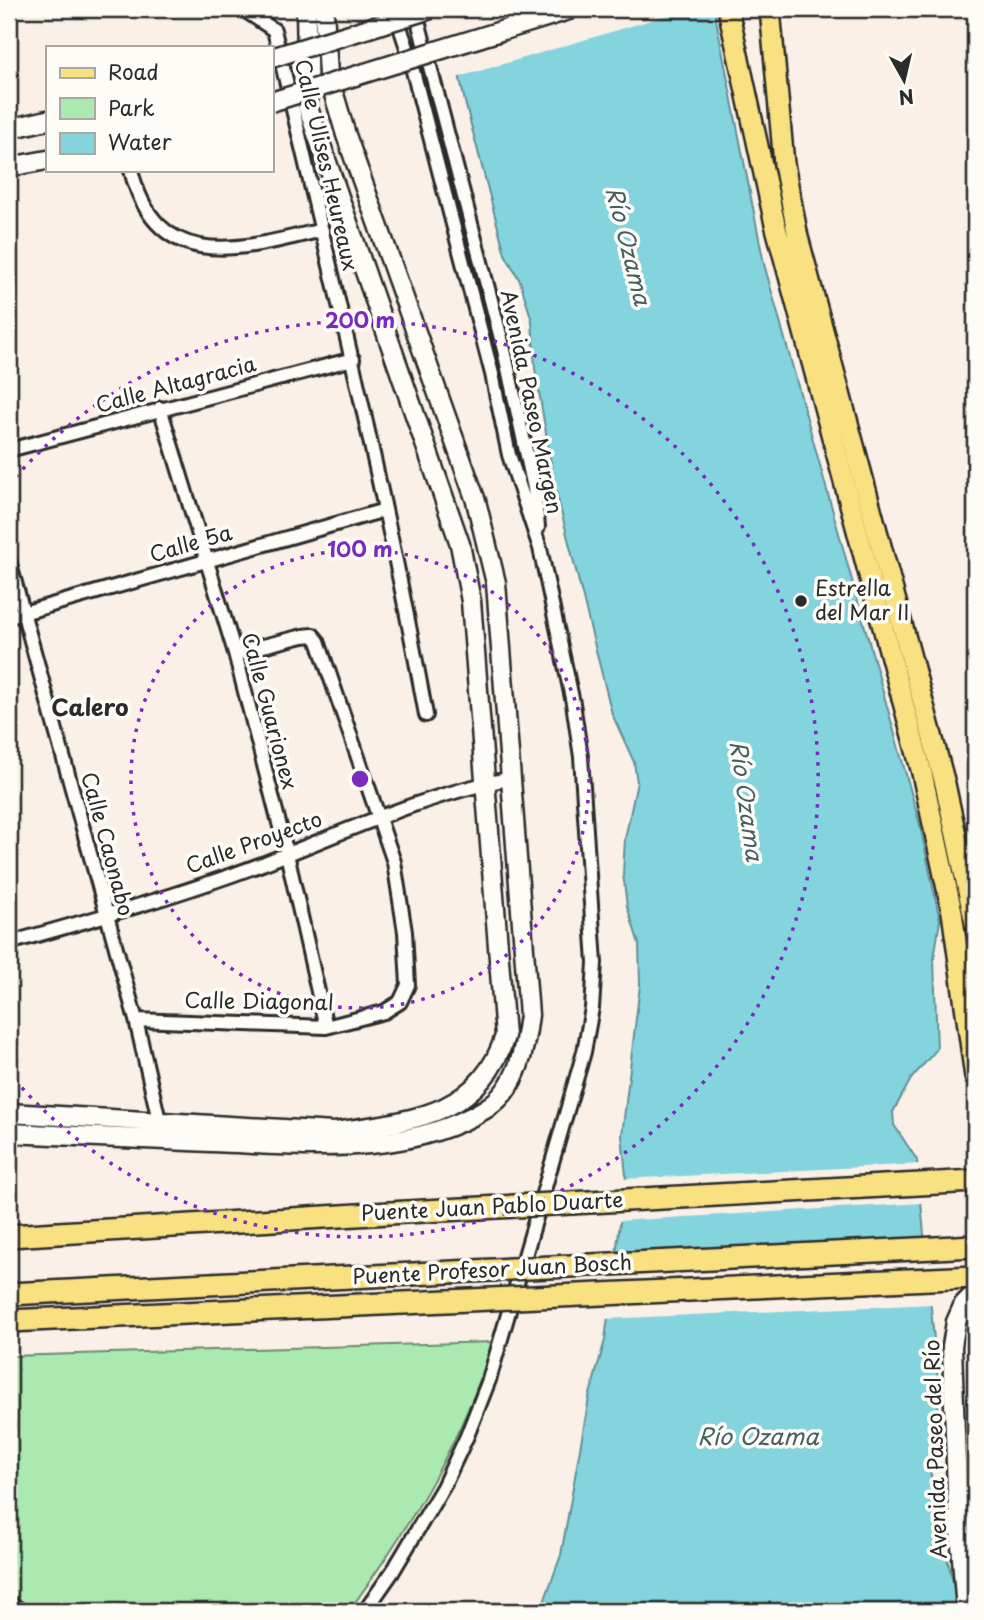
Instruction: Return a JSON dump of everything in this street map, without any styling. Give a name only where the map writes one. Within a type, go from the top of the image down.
[{"type":"highway","name":"Puente Juan Pablo Duarte","points":[[9,1236],[975,1181]]},
{"type":"highway","name":"Puente Profesor Juan Bosch","points":[[9,1294],[975,1246]]},
{"type":"highway","name":"Puente Profesor Juan Bosch","points":[[9,1321],[975,1277]]},
{"type":"main road","points":[[9,1113],[334,1132],[442,1109],[467,1096],[487,1077],[505,1036],[471,601],[460,544],[307,108],[306,9]]},
{"type":"main road","points":[[9,1133],[346,1147],[446,1128],[488,1108],[504,1092],[523,1058],[529,1015],[513,778],[493,571],[476,501],[342,123],[328,74],[324,9]]},
{"type":"main road","points":[[273,57],[430,9]]},
{"type":"main road","points":[[273,101],[572,9]]},
{"type":"main road","points":[[728,9],[775,224],[922,773],[952,912],[975,1077]]},
{"type":"main road","points":[[770,9],[784,164],[798,237],[938,758],[974,916]]},
{"type":"main road","points":[[9,129],[46,120]]},
{"type":"main road","points":[[9,167],[46,160]]},
{"type":"main road","name":"Avenida Paseo del Río","points":[[966,1611],[957,1492],[952,1346],[956,1322],[964,1304],[975,1293]]},
{"type":"main road","points":[[975,1435],[975,1487]]},
{"type":"street","name":"Calle Ulises Heureaux","points":[[243,9],[274,30],[353,359],[426,715]]},
{"type":"street","name":"Avenida Paseo Margen","points":[[394,9],[411,61],[492,374],[509,455],[540,548]]},
{"type":"street","name":"Avenida Paseo Margen","points":[[415,9],[504,349],[534,488],[540,548]]},
{"type":"street","points":[[132,172],[145,207],[174,239],[194,247],[244,247],[322,230]]},
{"type":"street","name":"Calle Altagracia","points":[[9,450],[353,359]]},
{"type":"street","name":"Calle Guarionex","points":[[160,408],[235,653],[287,854],[326,1027]]},
{"type":"street","name":"Calle 5a","points":[[9,617],[385,510]]},
{"type":"street","points":[[365,1611],[393,1571],[443,1487],[489,1380],[584,1052],[592,1008],[595,963],[581,757],[573,703],[540,548]]},
{"type":"street","name":"Calle Caonabo","points":[[9,561],[136,1020],[163,1140]]},
{"type":"street","points":[[235,653],[313,635],[318,641],[380,816]]},
{"type":"street","name":"Calle Proyecto","points":[[9,943],[107,915],[287,854],[380,816],[487,783],[513,778]]},
{"type":"street","name":"Calle Diagonal","points":[[136,1020],[326,1027],[384,1012],[400,1002],[408,985],[405,932],[394,862],[380,816]]},
{"type":"street","points":[[9,1603],[22,1611]]},
{"type":"green space","points":[[493,1342],[450,1449],[413,1515],[349,1611],[37,1611],[9,1596],[9,1356]]},
{"type":"water","name":"Río Ozama","points":[[445,9],[714,9],[764,264],[920,825],[940,920],[934,959],[937,1049],[911,1079],[893,1112],[894,1125],[917,1160],[938,1382],[938,1414],[929,1464],[940,1528],[960,1611],[548,1611],[545,1599],[561,1555],[589,1398],[605,1340],[626,1176],[622,1135],[640,985],[639,944],[627,906],[623,874],[625,839],[637,782],[634,762],[612,714],[555,487],[535,368],[532,321],[520,281],[505,254],[465,102]]},
{"type":"pier","points":[[442,9],[688,9],[456,78]]},
{"type":"pier","points":[[921,1164],[923,1203],[617,1221],[622,1179]]},
{"type":"pier","points":[[927,1239],[933,1304],[604,1319],[612,1255]]},
{"type":"place","name":"Estrella del Mar II","points":[[801,601]]},
{"type":"district","name":"Calero","points":[[90,708]]}]
